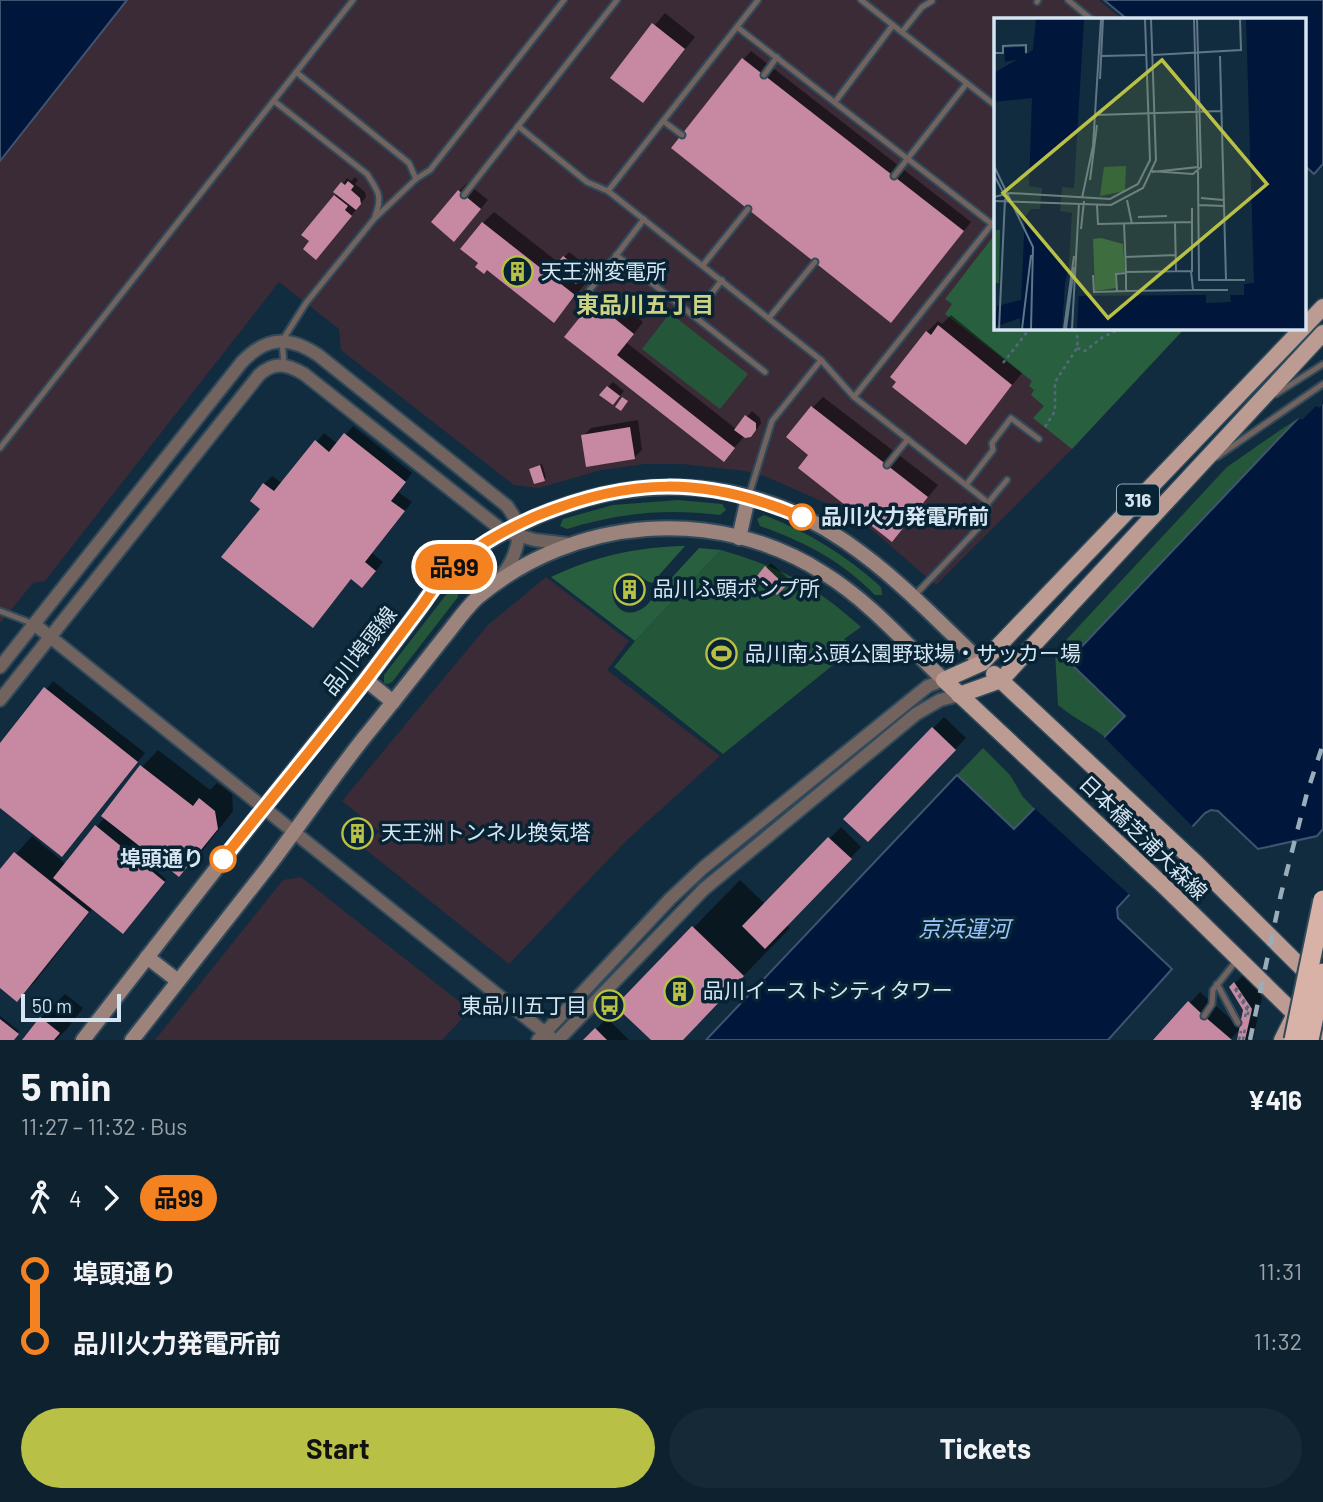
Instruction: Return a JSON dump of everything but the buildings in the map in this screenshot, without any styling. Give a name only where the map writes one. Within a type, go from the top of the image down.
[{"type":"highway","points":[[1294,1040],[1323,900]]},
{"type":"highway","points":[[1309,1024],[1323,973]]},
{"type":"main road","name":"316","points":[[1306,325],[1323,307]]},
{"type":"main road","name":"316","points":[[944,680],[982,663],[1302,329]]},
{"type":"main road","name":"316","points":[[959,695],[1001,680],[1323,333]]},
{"type":"main road","name":"品川埠頭線","points":[[83,1040],[366,680],[445,574],[481,544],[589,496],[619,490],[680,486],[713,489],[807,519],[846,542],[913,597],[982,663]]},
{"type":"main road","points":[[739,538],[748,498]]},
{"type":"main road","points":[[132,1040],[474,600],[538,557],[569,544],[615,532],[655,528],[691,529],[769,547],[825,573],[855,595],[944,680]]},
{"type":"main road","name":"日本橋芝浦大森線","points":[[982,663],[1194,861],[1323,989]]},
{"type":"main road","points":[[366,680],[393,702]]},
{"type":"main road","name":"日本橋芝浦大森線","points":[[944,680],[1166,888],[1237,960],[1309,1024],[1323,1032]]},
{"type":"main road","points":[[147,957],[178,981]]},
{"type":"main road","points":[[1282,1040],[1309,1024],[1323,1009]]},
{"type":"main road","points":[[1303,1040],[1309,1024]]},
{"type":"street","points":[[0,667],[242,362],[262,346],[282,341],[305,346],[323,359],[507,506],[513,530],[509,565],[494,585]]},
{"type":"street","points":[[0,700],[259,375],[274,365],[284,364],[309,377],[513,530],[535,540],[569,544]]},
{"type":"street","points":[[34,624],[549,1038]]},
{"type":"street","points":[[549,1038],[670,899],[703,868],[918,694],[944,680]]},
{"type":"street","points":[[549,1038],[725,871],[916,714],[940,700],[959,695]]},
{"type":"lane","points":[[0,448],[354,0]]},
{"type":"lane","points":[[284,364],[282,341],[306,303],[374,219],[416,179],[430,170],[564,0]]},
{"type":"lane","points":[[464,195],[617,0]]},
{"type":"lane","points":[[608,191],[758,0]]},
{"type":"lane","points":[[861,0],[994,104]]},
{"type":"lane","points":[[1068,0],[1090,18]]},
{"type":"lane","points":[[902,32],[922,7],[932,1]]},
{"type":"lane","points":[[835,102],[893,25]]},
{"type":"lane","points":[[737,26],[907,158],[994,221],[854,397]]},
{"type":"lane","points":[[764,75],[777,57]]},
{"type":"lane","points":[[296,72],[409,163],[416,179]]},
{"type":"lane","points":[[894,176],[967,83]]},
{"type":"lane","points":[[274,101],[368,174],[381,201],[374,219]]},
{"type":"lane","points":[[663,121],[681,135]]},
{"type":"lane","points":[[518,125],[587,182],[608,191],[769,318],[821,360],[854,397],[985,500],[988,508],[982,524],[913,597]]},
{"type":"lane","points":[[702,265],[748,209]]},
{"type":"lane","points":[[589,291],[644,219]]},
{"type":"lane","points":[[616,256],[765,372]]},
{"type":"lane","points":[[769,318],[815,262]]},
{"type":"lane","points":[[694,316],[722,281]]},
{"type":"lane","points":[[748,498],[772,421],[821,360]]},
{"type":"lane","points":[[1254,407],[1323,364]]},
{"type":"lane","points":[[1192,475],[1323,384]]},
{"type":"lane","points":[[966,485],[993,450],[992,443],[1011,418],[1039,439]]},
{"type":"lane","points":[[887,465],[908,439]]},
{"type":"lane","points":[[987,504],[1007,480]]},
{"type":"lane","points":[[0,611],[34,624]]},
{"type":"lane","points":[[1204,1016],[1212,1004],[1213,990],[1237,960]]},
{"type":"lane","points":[[1217,984],[1238,1023]]},
{"type":"path","points":[[1003,363],[1029,329]]},
{"type":"path","points":[[1045,427],[1055,411],[1055,382],[1077,348],[1075,329]]},
{"type":"path","points":[[1077,348],[1085,351],[1103,337],[1120,329]]},
{"type":"path","points":[[1235,989],[1240,982]]},
{"type":"path","points":[[1241,1040],[1242,1035]]},
{"type":"shaded area","points":[[127,0],[1099,0],[1121,18],[994,18],[994,329],[1184,329],[1072,449],[936,585],[871,529],[848,513],[767,477],[745,471],[682,464],[645,464],[601,470],[539,488],[514,485],[341,350],[339,329],[279,282],[45,581],[33,583],[0,623],[0,161]]},
{"type":"shaded area","points":[[546,577],[629,641],[607,670],[720,756],[627,840],[509,964],[365,849],[379,831],[342,801],[488,625]]},
{"type":"shaded area","points":[[301,877],[470,1010],[442,1040],[155,1040],[283,880]]},
{"type":"green space","points":[[994,236],[994,329],[1184,329],[1072,449],[1033,418],[1044,406],[1031,395],[1034,390],[1029,386],[1032,381],[945,314],[952,304],[945,299]]},
{"type":"green space","points":[[670,313],[748,374],[720,409],[642,349]]},
{"type":"green space","points":[[1299,417],[1068,661],[1126,716],[1105,737],[1058,705],[1055,652],[1227,467]]},
{"type":"green space","points":[[678,500],[722,504],[726,510],[720,515],[642,513],[567,529],[560,526],[563,519],[613,505]]},
{"type":"green space","points":[[764,515],[796,529],[840,555],[881,587],[882,595],[875,595],[850,572],[822,554],[792,538],[760,526],[757,519]]},
{"type":"green space","points":[[685,546],[652,583],[632,574],[621,576],[615,582],[612,590],[618,607],[625,612],[634,612],[646,606],[699,548],[721,550],[635,641],[551,577],[584,563],[617,554],[650,548]]},
{"type":"green space","name":"品川南ふ頭公園野球場・サッカー場","points":[[721,550],[796,579],[827,599],[861,627],[844,639],[854,648],[723,754],[614,667]]},
{"type":"green space","points":[[453,589],[458,592],[458,597],[392,682],[384,683],[384,675]]},
{"type":"green space","points":[[983,748],[1010,775],[1023,797],[1034,808],[1014,829],[957,775]]},
{"type":"water","points":[[0,0],[127,0],[0,161]]},
{"type":"water","points":[[1104,0],[1323,0],[1323,164],[1314,174],[1306,167],[1306,18],[1126,18]]},
{"type":"water","name":"京浜運河","points":[[1323,392],[1323,829],[1317,836],[1258,849],[1218,811],[1205,813],[1117,908],[1118,918],[1172,969],[1108,1040],[706,1040],[957,775],[1014,829],[1125,716],[1068,661]]},
{"type":"pier","points":[[1323,389],[1323,404],[1319,408],[1316,406],[1302,420],[1299,418],[1285,427]]},
{"type":"pier","points":[[1102,735],[1195,829],[1132,897],[1032,806]]},
{"type":"railway","points":[[1250,1040],[1281,894],[1307,793],[1323,744]]},
{"type":"bus line","name":"品99","points":[[223,859],[366,680],[445,574],[481,544],[503,531],[589,496],[650,487],[713,489],[802,517]]},
{"type":"place","name":"天王洲変電所","points":[[518,272]]},
{"type":"place","name":"品川火力発電所前","points":[[802,517]]},
{"type":"place","name":"品川ふ頭ポンプ所","points":[[630,589]]},
{"type":"place","name":"品川南ふ頭公園野球場・サッカー場","points":[[722,654]]},
{"type":"place","name":"天王洲トンネル換気塔","points":[[358,833]]},
{"type":"place","name":"埠頭通り","points":[[223,859]]},
{"type":"place","name":"品川イーストシティタワー","points":[[680,991]]},
{"type":"place","name":"東品川五丁目","points":[[610,1006]]},
{"type":"district","name":"東品川五丁目","points":[[645,305]]}]
